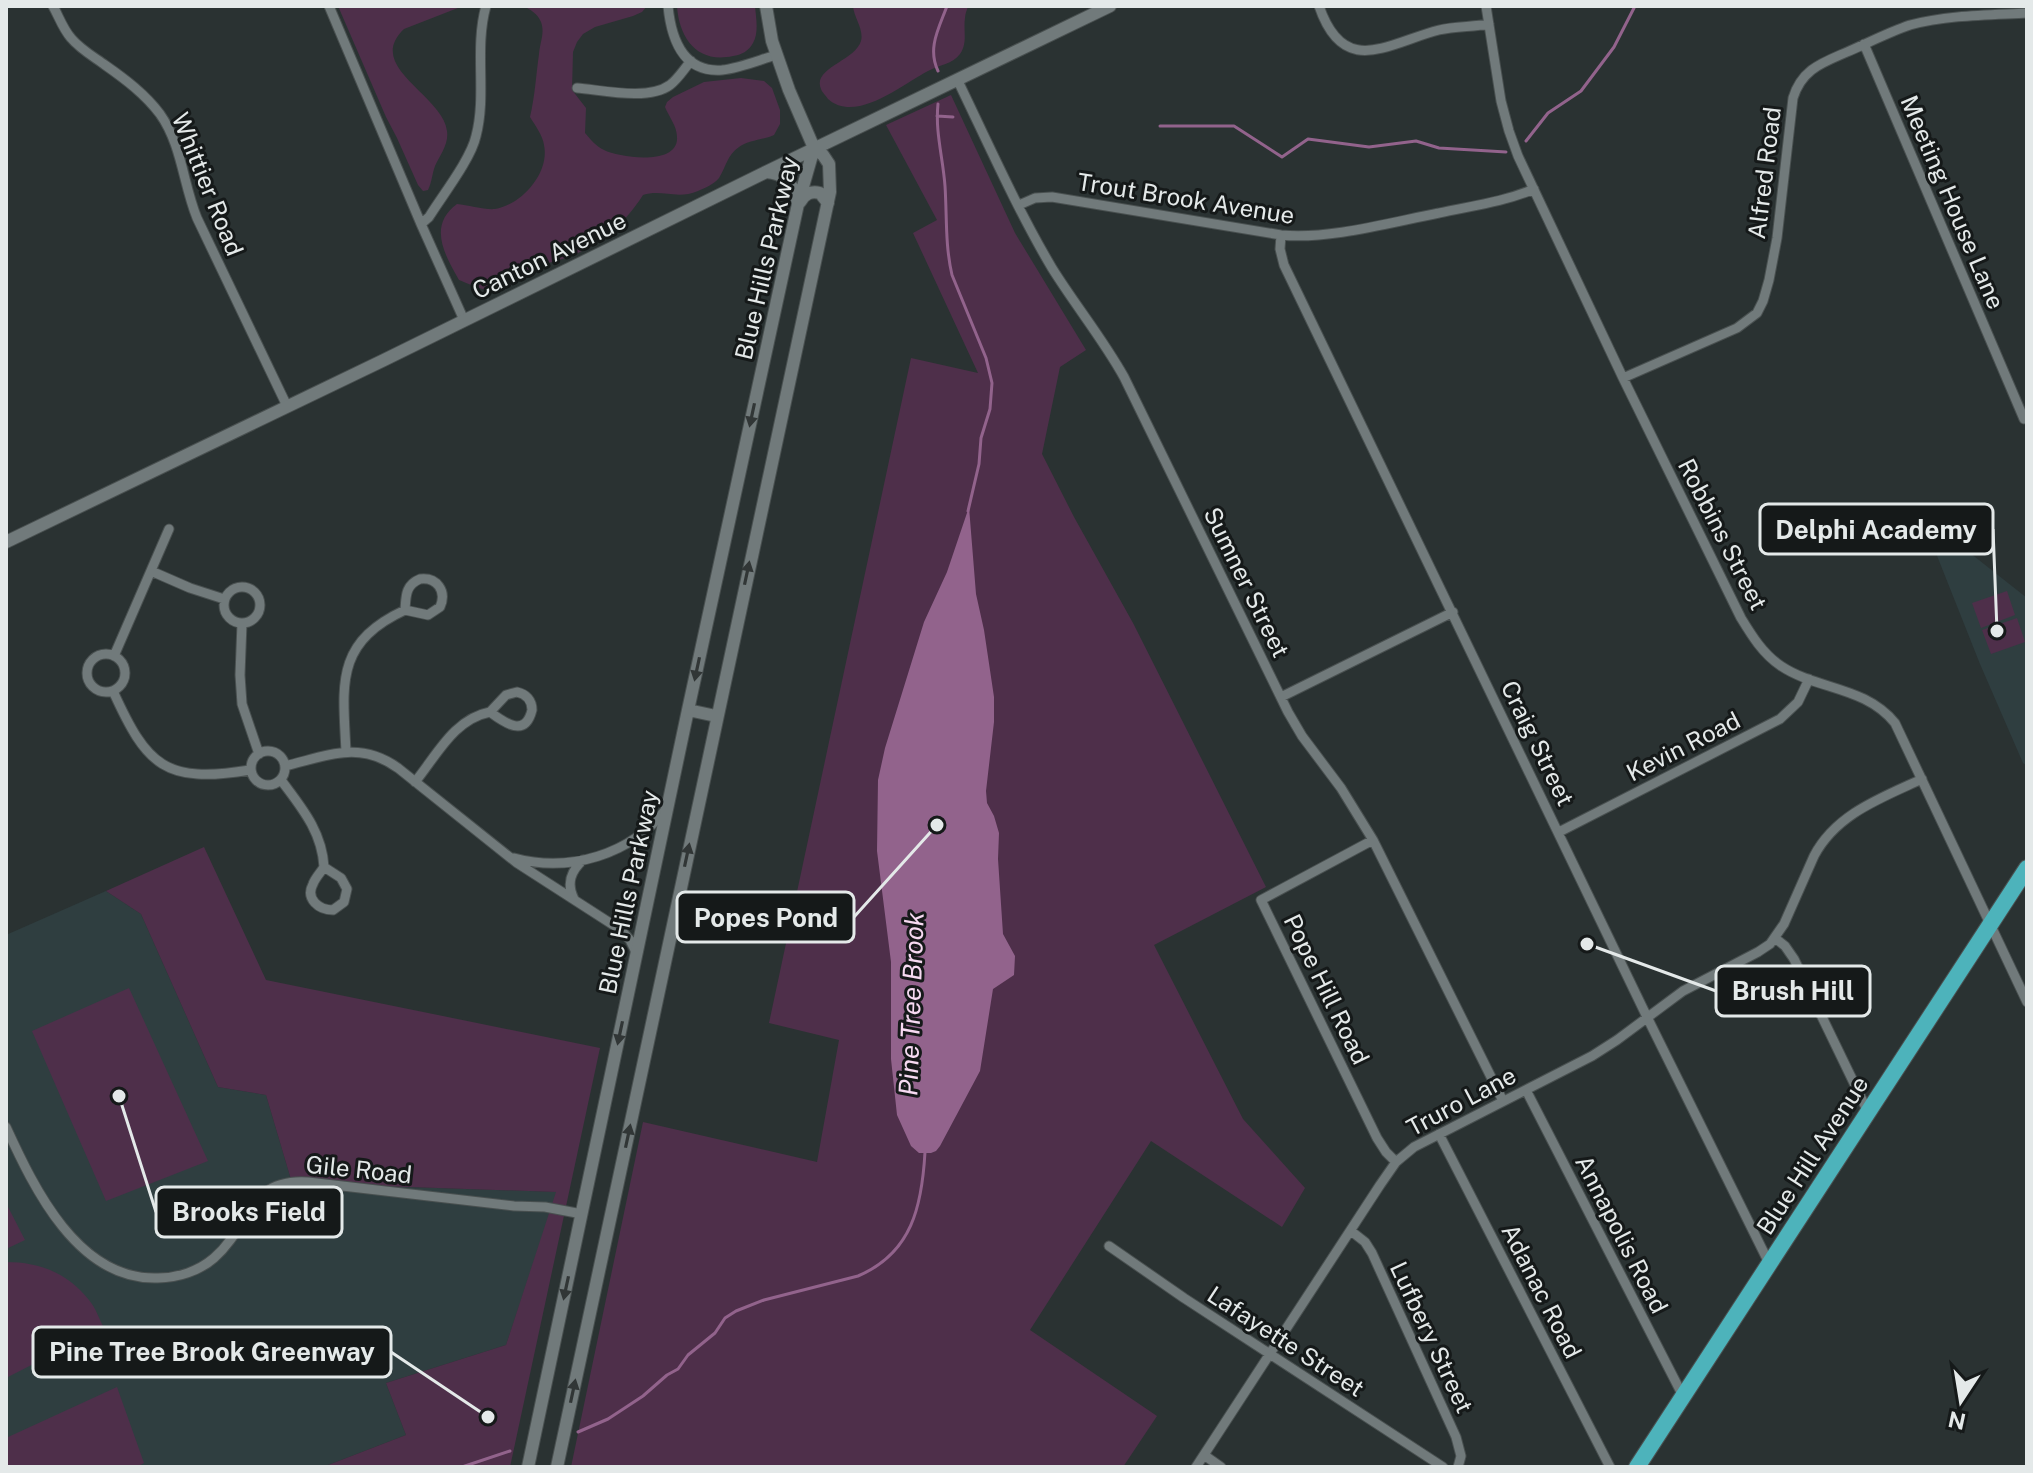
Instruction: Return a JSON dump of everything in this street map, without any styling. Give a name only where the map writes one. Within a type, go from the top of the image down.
[{"type":"highway","name":"Blue Hill Avenue","points":[[1637,1467],[2027,868]]},
{"type":"main road","points":[[766,6],[776,55],[814,148]]},
{"type":"main road","name":"Canton Avenue","points":[[6,542],[1110,6]]},
{"type":"main road","name":"Blue Hills Parkway","points":[[528,1467],[688,710],[798,204],[814,148],[829,164],[831,183],[828,203],[557,1467]]},
{"type":"main road","points":[[766,172],[787,180],[798,204]]},
{"type":"main road","points":[[798,204],[812,192],[820,193],[828,203]]},
{"type":"main road","points":[[688,710],[716,716]]},
{"type":"street","name":"Whittier Road","points":[[53,6],[76,43],[136,89],[167,125],[197,218],[287,406]]},
{"type":"street","points":[[329,6],[464,320]]},
{"type":"street","points":[[421,224],[449,186],[477,136],[481,39],[486,6]]},
{"type":"street","points":[[668,6],[674,38],[691,61],[709,69],[722,70],[776,55]]},
{"type":"street","points":[[1319,6],[1327,27],[1335,36],[1351,48],[1364,51],[1387,48],[1447,28],[1489,24]]},
{"type":"street","name":"Robbins Street","points":[[1486,6],[1498,88],[1518,156],[1741,618],[1774,661],[1791,672],[1859,695],[1889,715],[1900,732],[2027,1002]]},
{"type":"street","name":"Alfred Road","points":[[1623,378],[1737,328],[1757,313],[1772,266],[1792,104],[1797,86],[1805,75],[1864,44],[1920,23],[2027,13]]},
{"type":"street","name":"Meeting House Lane","points":[[1864,44],[2024,419]]},
{"type":"street","points":[[577,88],[652,93],[669,86],[691,61]]},
{"type":"street","name":"Sumner Street","points":[[957,79],[1059,279],[1117,364],[1302,736],[1341,788],[1373,840],[1503,1101]]},
{"type":"street","name":"Trout Brook Avenue","points":[[1019,205],[1035,198],[1052,197],[1281,235],[1305,236],[1375,226],[1509,198],[1534,189]]},
{"type":"street","name":"Craig Street","points":[[1281,235],[1284,265],[1647,1017],[1770,1264]]},
{"type":"street","points":[[114,656],[169,529]]},
{"type":"street","points":[[151,571],[224,599]]},
{"type":"street","points":[[346,752],[344,690],[347,668],[356,650],[370,632],[405,610],[422,615],[435,612],[443,601],[441,588],[429,579],[414,581],[407,591],[405,610]]},
{"type":"street","points":[[237,587],[246,587],[256,593],[260,602],[258,612],[251,620],[242,623],[233,620],[226,615],[224,599],[237,587]]},
{"type":"street","points":[[1281,697],[1453,612]]},
{"type":"street","points":[[242,623],[242,704],[259,754]]},
{"type":"street","points":[[98,656],[114,656],[123,664],[125,674],[122,684],[113,691],[103,692],[94,688],[88,680],[87,671],[91,662],[98,656]]},
{"type":"street","name":"Kevin Road","points":[[1559,832],[1780,719],[1798,702],[1809,679]]},
{"type":"street","points":[[113,691],[136,739],[159,762],[196,774],[250,770]]},
{"type":"street","points":[[415,782],[460,725],[472,717],[490,712],[503,697],[514,692],[525,695],[532,707],[530,719],[516,726],[507,724],[490,712]]},
{"type":"street","points":[[266,752],[283,760],[285,766],[281,780],[274,784],[256,779],[250,770],[252,760],[266,752]]},
{"type":"street","points":[[285,766],[346,752],[361,752],[391,764],[507,856],[621,930],[637,954]]},
{"type":"street","points":[[1868,1112],[1794,959],[1775,938],[1825,837],[1861,808],[1922,779]]},
{"type":"street","points":[[281,780],[314,827],[321,844],[324,867],[313,884],[311,896],[318,906],[333,910],[344,902],[347,886],[324,867]]},
{"type":"street","points":[[507,856],[525,861],[564,863],[611,852],[655,823],[668,805]]},
{"type":"street","name":"Pope Hill Road","points":[[1373,840],[1261,900],[1377,1138],[1396,1162]]},
{"type":"street","points":[[576,901],[569,882],[572,872],[583,860]]},
{"type":"street","name":"Truro Lane","points":[[1196,1467],[1396,1162],[1408,1151],[1604,1049],[1683,991],[1758,952],[1775,938]]},
{"type":"street","name":"Annapolis Road","points":[[1526,1090],[1684,1397]]},
{"type":"street","name":"Gile Road","points":[[6,1127],[43,1200],[65,1231],[104,1264],[143,1278],[176,1277],[209,1262],[229,1242],[257,1199],[272,1187],[286,1183],[308,1182],[545,1207],[582,1214]]},
{"type":"street","name":"Adanac Road","points":[[1439,1134],[1610,1467]]},
{"type":"street","name":"Lufbery Street","points":[[1351,1231],[1365,1242],[1372,1253],[1456,1437],[1460,1450],[1458,1467]]},
{"type":"street","name":"Lafayette Street","points":[[1109,1246],[1443,1467]]},
{"type":"street","points":[[1204,1455],[1221,1467]]},
{"type":"shaded area","points":[[338,6],[463,6],[404,29],[394,43],[393,56],[399,68],[433,105],[447,131],[428,190],[423,191],[418,185]]},
{"type":"shaded area","points":[[523,6],[647,6],[633,16],[595,27],[583,34],[573,52],[572,90],[586,108],[585,133],[604,150],[635,157],[659,156],[669,152],[675,146],[677,137],[665,107],[667,102],[704,82],[741,78],[764,81],[772,88],[780,110],[780,124],[774,135],[735,150],[719,178],[709,186],[683,195],[643,195],[621,223],[595,244],[537,268],[503,288],[488,290],[459,280],[444,250],[441,230],[448,212],[457,204],[495,209],[514,201],[532,186],[543,166],[543,142],[530,117],[542,26],[536,14]]},
{"type":"shaded area","points":[[677,6],[755,6],[755,39],[742,54],[709,56],[692,46],[686,38]]},
{"type":"shaded area","points":[[853,6],[968,6],[962,50],[954,60],[879,99],[865,105],[839,106],[828,99],[820,82],[828,70],[851,54],[861,41]]},
{"type":"shaded area","points":[[951,95],[1015,233],[1086,350],[1060,367],[1042,454],[1133,623],[1266,887],[1154,945],[1243,1119],[1305,1188],[1282,1227],[1151,1141],[1030,1330],[1157,1416],[1123,1467],[571,1467],[643,1122],[817,1162],[839,1040],[769,1023],[911,358],[978,373],[913,233],[937,220],[886,125]]},
{"type":"shaded area","points":[[1930,538],[1970,553],[2027,598],[2027,766],[1980,664]]},
{"type":"shaded area","points":[[2007,591],[2015,615],[1981,628],[1972,603]]},
{"type":"shaded area","points":[[2017,618],[2025,642],[1991,654],[1982,630]]},
{"type":"shaded area","points":[[204,847],[266,980],[600,1048],[510,1467],[323,1467],[406,1435],[386,1383],[506,1345],[556,1192],[292,1183],[266,1095],[218,1087],[141,914],[106,891]]},
{"type":"shaded area","points":[[106,891],[141,914],[218,1087],[266,1095],[292,1183],[557,1192],[506,1345],[386,1383],[406,1435],[323,1467],[6,1467],[6,935]]},
{"type":"shaded area","points":[[129,988],[208,1161],[106,1201],[32,1031]]},
{"type":"shaded area","points":[[6,1203],[25,1240],[6,1249]]},
{"type":"shaded area","points":[[6,1262],[30,1264],[62,1276],[89,1300],[104,1328],[6,1378]]},
{"type":"shaded area","points":[[117,1387],[144,1463],[137,1467],[6,1467],[6,1438]]},
{"type":"water","points":[[969,507],[976,594],[994,697],[987,803],[999,833],[1003,934],[1015,956],[1014,975],[993,989],[980,1071],[940,1146],[931,1153],[919,1153],[911,1146],[897,1115],[891,1059],[891,962],[877,851],[878,780],[924,622],[947,572]]},
{"type":"waterway","name":"Pine Tree Brook","points":[[938,71],[934,46],[947,6]]},
{"type":"waterway","points":[[1526,141],[1548,113],[1581,91],[1614,47],[1635,6]]},
{"type":"waterway","name":"Pine Tree Brook","points":[[938,104],[952,275],[986,358],[992,383],[990,409],[981,438],[979,464],[968,511]]},
{"type":"waterway","points":[[937,116],[953,117]]},
{"type":"waterway","points":[[1160,126],[1234,126],[1282,157],[1308,139],[1369,147],[1416,141],[1439,148],[1506,152]]},
{"type":"waterway","name":"Pine Tree Brook","points":[[578,1432],[608,1419],[643,1396],[678,1369],[688,1355],[736,1311],[764,1300],[858,1276],[891,1255],[911,1226],[917,1209],[925,1152]]},
{"type":"waterway","name":"Pine Tree Brook","points":[[462,1467],[510,1451]]},
{"type":"place","name":"Delphi Academy","points":[[1997,631]]},
{"type":"place","name":"Popes Pond","points":[[937,825]]},
{"type":"place","name":"Brush Hill","points":[[1587,944]]},
{"type":"place","name":"Brooks Field","points":[[119,1096]]},
{"type":"place","name":"Pine Tree Brook Greenway","points":[[488,1417]]}]
